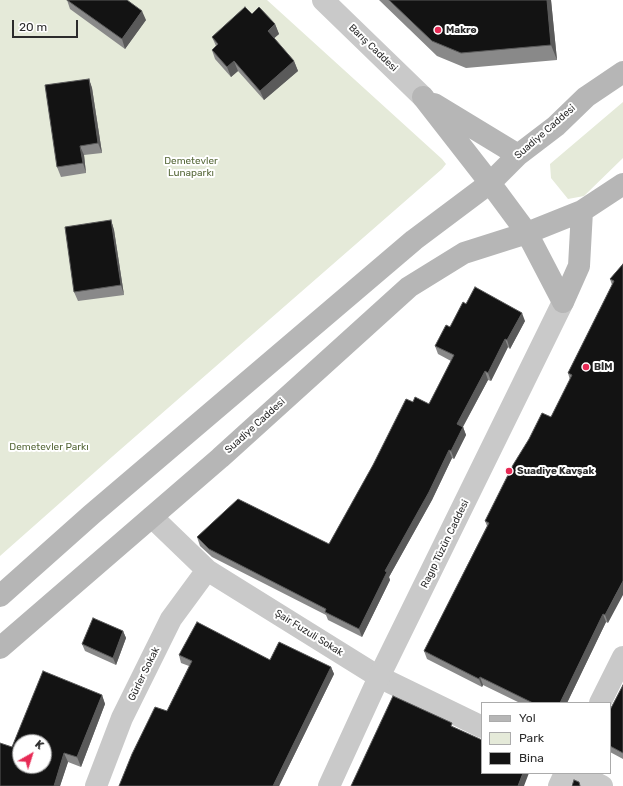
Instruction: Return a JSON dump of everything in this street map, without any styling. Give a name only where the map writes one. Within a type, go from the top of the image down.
[{"type":"main road","name":"Suadiye Caddesi","points":[[0,596],[91,515],[414,240],[490,183],[518,155],[556,126],[586,97],[623,72]]},
{"type":"main road","name":"Barış Caddesi","points":[[423,97],[518,155]]},
{"type":"main road","name":"Barış Caddesi","points":[[423,97],[490,183]]},
{"type":"main road","points":[[490,183],[527,233],[563,302]]},
{"type":"main road","name":"Suadiye Caddesi","points":[[0,648],[220,458],[409,287],[464,253],[527,233],[582,211],[623,184]]},
{"type":"main road","name":"Ragıp Tüzün Caddesi","points":[[563,302],[579,266],[582,211]]},
{"type":"street","name":"Barış Caddesi","points":[[323,0],[423,97]]},
{"type":"street","name":"Ragıp Tüzün Caddesi","points":[[330,786],[379,677],[563,302]]},
{"type":"street","name":"Şair Fuzuli Sokak","points":[[152,517],[207,570],[379,677],[481,727]]},
{"type":"street","name":"Gürler Sokak","points":[[96,786],[122,718],[171,619],[207,570]]},
{"type":"street","points":[[600,702],[623,657]]},
{"type":"street","points":[[559,786],[565,774]]},
{"type":"street","points":[[578,774],[602,786]]},
{"type":"green space","name":"Demetevler Lunaparkı","points":[[0,0],[267,0],[446,164],[0,556]]},
{"type":"green space","points":[[623,102],[623,158],[584,196],[568,199],[551,178],[550,164]]},
{"type":"building","points":[[67,0],[127,0],[142,11],[122,39]]},
{"type":"building","points":[[389,0],[547,0],[551,45],[461,53],[432,41]]},
{"type":"building","points":[[245,7],[252,14],[259,7],[275,24],[268,31],[294,61],[260,91],[234,61],[227,67],[212,50],[218,44],[212,37]]},
{"type":"building","points":[[89,79],[98,143],[80,146],[83,163],[57,167],[45,85]]},
{"type":"building","points":[[111,220],[121,285],[74,292],[65,227]]},
{"type":"building","points":[[623,264],[623,581],[605,615],[603,614],[560,702],[531,702],[480,677],[479,679],[424,651],[489,523],[485,521],[513,465],[529,439],[542,413],[551,417],[572,375],[568,373],[614,281],[610,279]]},
{"type":"building","points":[[475,287],[522,313],[507,340],[505,339],[488,373],[485,371],[457,424],[463,427],[451,451],[449,450],[429,492],[385,571],[387,572],[359,629],[325,612],[326,609],[209,549],[197,537],[238,499],[329,544],[373,465],[406,399],[413,402],[415,397],[429,404],[454,355],[435,346],[446,325],[450,327],[463,302],[466,304]]},
{"type":"building","points":[[93,618],[123,631],[113,658],[82,644]]},
{"type":"building","points":[[197,622],[270,660],[279,642],[331,667],[273,786],[119,786],[132,754],[155,707],[167,711],[192,661],[179,655]]},
{"type":"building","points":[[43,671],[102,695],[77,757],[64,753],[54,786],[0,786],[0,743],[12,747],[12,774],[52,774],[52,734],[17,734]]},
{"type":"building","points":[[623,685],[623,753],[611,747],[611,708]]},
{"type":"building","points":[[393,696],[452,723],[451,726],[481,740],[481,774],[523,774],[518,786],[351,786]]},
{"type":"building","points":[[574,780],[579,782],[580,786],[572,786]]},
{"type":"place","name":"Makro","points":[[438,30]]},
{"type":"place","name":"BİM","points":[[586,367]]},
{"type":"place","name":"Suadiye Kavşak","points":[[509,471]]},
{"type":"park label","name":"Demetevler Parkı","points":[[49,447]]}]
